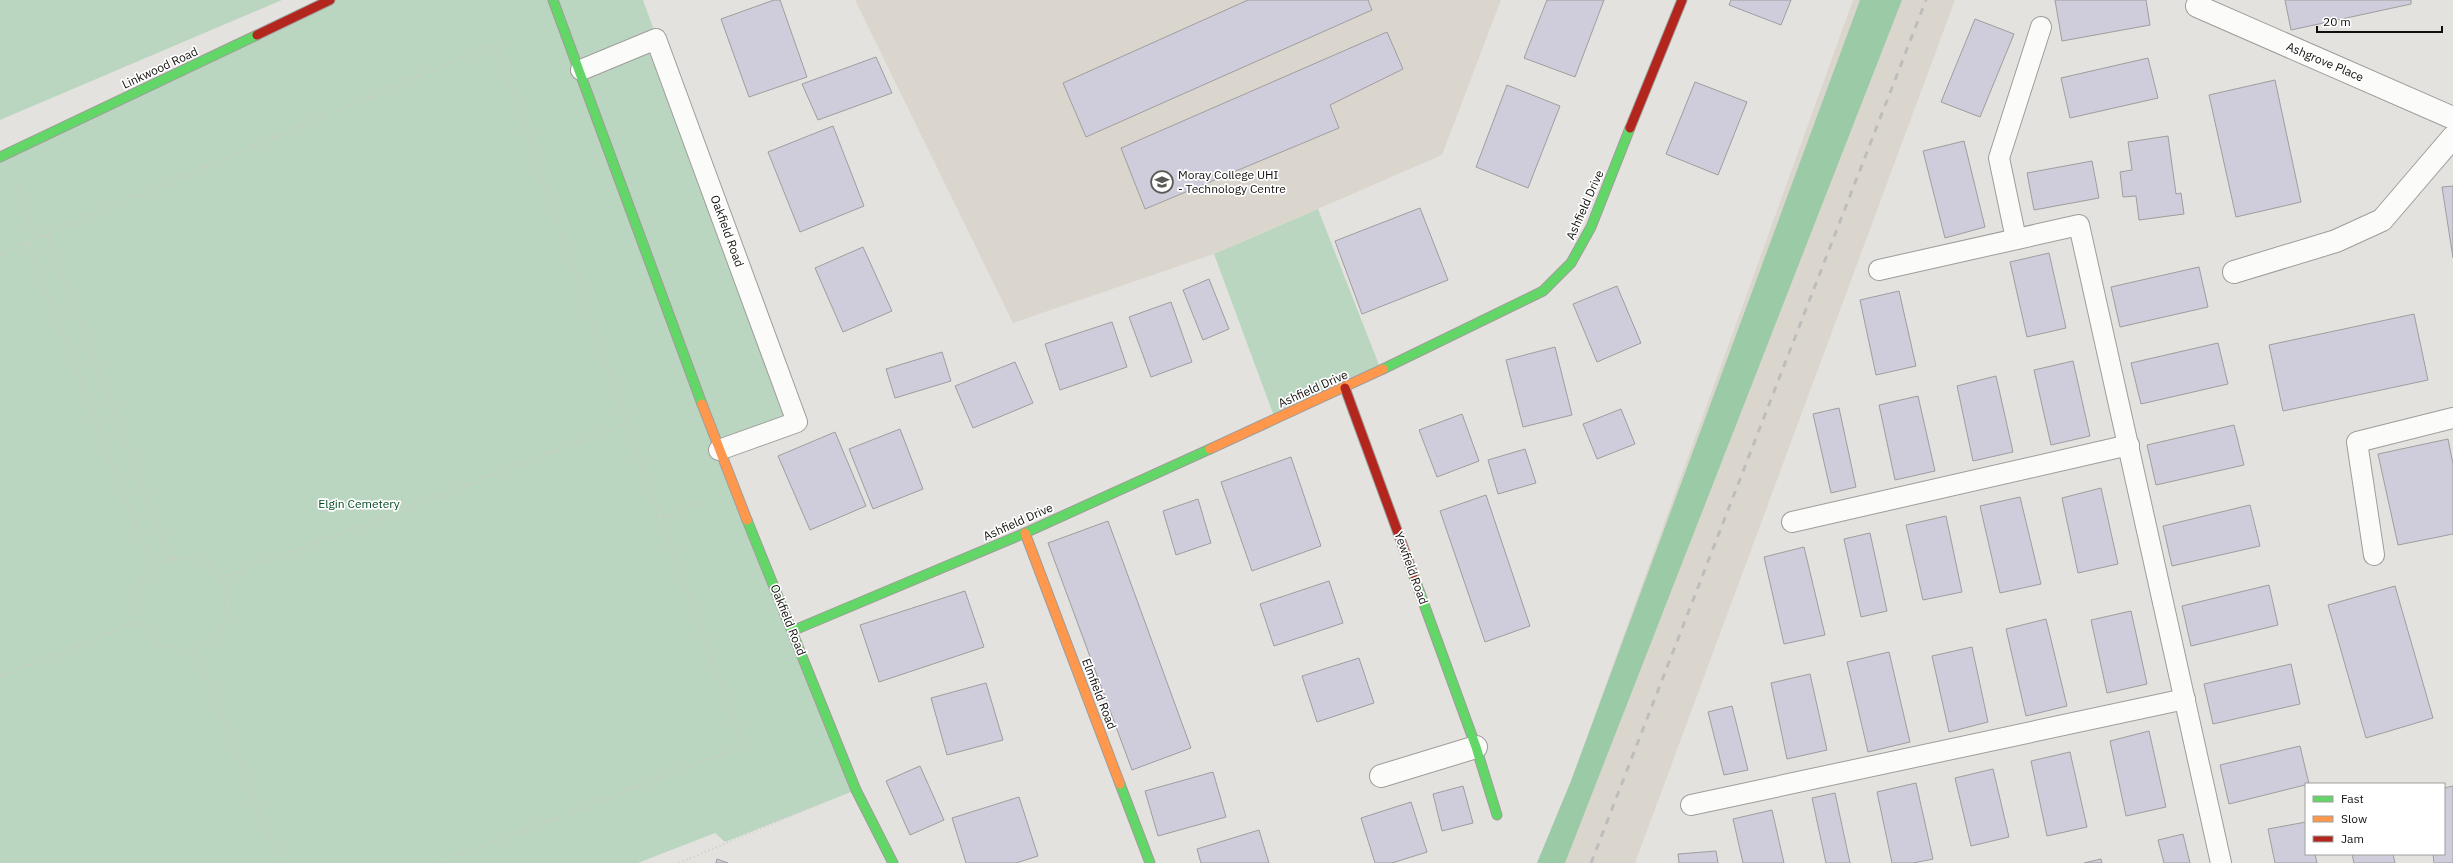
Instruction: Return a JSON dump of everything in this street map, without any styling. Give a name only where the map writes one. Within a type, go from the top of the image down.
[{"type":"street","name":"Linkwood Road","points":[[1,157],[330,0]]},
{"type":"street","name":"Oakfield Road","points":[[553,0],[581,70],[719,450],[856,790],[893,863]]},
{"type":"street","name":"Ashfield Drive","points":[[792,631],[1025,533],[1345,388],[1543,291],[1571,263],[1591,227],[1682,0]]},
{"type":"street","name":"Ashgrove Place","points":[[2197,6],[2453,118]]},
{"type":"street","points":[[2234,272],[2336,241],[2382,220],[2453,137]]},
{"type":"street","name":"Yewfield Road","points":[[1345,388],[1476,747],[1497,815]]},
{"type":"street","name":"Elmfield Road","points":[[1025,533],[1150,863]]},
{"type":"street","points":[[1381,776],[1476,747]]},
{"type":"lane","points":[[2016,239],[1999,158],[2041,27]]},
{"type":"lane","name":"Oakfield Road","points":[[581,70],[656,39],[797,422],[719,450]]},
{"type":"lane","points":[[1879,270],[2079,225],[2221,863]]},
{"type":"lane","points":[[2374,555],[2357,442],[2453,418]]},
{"type":"lane","points":[[1792,522],[2129,445]]},
{"type":"lane","points":[[1691,804],[2185,699]]},
{"type":"path","points":[[0,254],[496,43],[627,424],[743,746],[438,863]]},
{"type":"path","points":[[1,157],[10,168],[36,239]]},
{"type":"path","points":[[47,234],[169,558]]},
{"type":"path","points":[[28,243],[152,568]]},
{"type":"path","points":[[221,578],[627,424]]},
{"type":"path","points":[[660,517],[736,492]]},
{"type":"path","points":[[184,557],[198,560],[211,567],[221,578],[226,591],[228,606],[225,620],[217,632],[207,642],[194,648],[180,649],[168,647],[155,641],[146,632],[139,620],[136,606],[137,592],[143,579],[152,568],[169,558],[184,557]]},
{"type":"path","points":[[0,676],[139,620]]},
{"type":"path","points":[[194,648],[280,863]]},
{"type":"path","points":[[679,863],[856,790]]},
{"type":"shaded area","name":"Moray College UHI - Technology Centre","points":[[855,0],[1501,0],[1442,155],[1214,254],[1013,323]]},
{"type":"shaded area","points":[[1853,0],[1955,0],[1635,863],[1537,863],[1571,781]]},
{"type":"green space","points":[[0,0],[282,0],[0,120]]},
{"type":"green space","name":"Elgin Cemetery","points":[[330,0],[643,0],[797,422],[721,450],[856,790],[725,842],[715,833],[638,863],[0,863],[0,157]]},
{"type":"green space","points":[[1860,0],[1902,0],[1565,863],[1537,863],[1571,781]]},
{"type":"green space","points":[[1318,209],[1381,370],[1275,419],[1214,254]]},
{"type":"building","points":[[774,0],[780,0],[807,77],[749,97],[721,19]]},
{"type":"building","points":[[1248,0],[1368,0],[1372,10],[1086,137],[1063,83]]},
{"type":"building","points":[[1547,0],[1604,0],[1575,77],[1524,58]]},
{"type":"building","points":[[1731,0],[1791,0],[1781,25],[1729,5]]},
{"type":"building","points":[[2055,0],[2146,0],[2150,25],[2062,41]]},
{"type":"building","points":[[2285,0],[2411,0],[2411,4],[2291,30]]},
{"type":"building","points":[[1975,19],[2014,34],[1980,117],[1941,102]]},
{"type":"building","points":[[1387,32],[1403,69],[1330,105],[1339,128],[1145,209],[1121,148]]},
{"type":"building","points":[[876,57],[892,93],[818,120],[802,84]]},
{"type":"building","points":[[2148,58],[2158,98],[2070,118],[2061,78]]},
{"type":"building","points":[[2275,80],[2301,202],[2236,217],[2209,95]]},
{"type":"building","points":[[1695,82],[1747,102],[1718,175],[1666,154]]},
{"type":"building","points":[[1507,85],[1560,106],[1528,188],[1476,167]]},
{"type":"building","points":[[833,126],[864,206],[800,232],[768,152]]},
{"type":"building","points":[[2168,136],[2176,194],[2181,193],[2184,214],[2139,220],[2136,196],[2123,197],[2120,172],[2132,170],[2128,142]]},
{"type":"building","points":[[1964,141],[1985,227],[1945,238],[1923,151]]},
{"type":"building","points":[[2092,161],[2099,198],[2034,210],[2027,173]]},
{"type":"building","points":[[2453,186],[2453,258],[2442,187]]},
{"type":"building","points":[[1420,208],[1448,280],[1362,314],[1335,241]]},
{"type":"building","points":[[863,247],[892,311],[843,332],[815,268]]},
{"type":"building","points":[[2049,253],[2066,328],[2027,337],[2010,262]]},
{"type":"building","points":[[2199,267],[2208,307],[2120,327],[2111,287]]},
{"type":"building","points":[[1209,279],[1229,329],[1203,340],[1183,290]]},
{"type":"building","points":[[1617,286],[1641,343],[1597,362],[1573,304]]},
{"type":"building","points":[[1899,291],[1916,366],[1876,375],[1860,300]]},
{"type":"building","points":[[1171,302],[1192,362],[1151,377],[1129,317]]},
{"type":"building","points":[[2414,314],[2428,380],[2283,411],[2269,345]]},
{"type":"building","points":[[1112,322],[1127,367],[1060,390],[1045,344]]},
{"type":"building","points":[[2218,343],[2228,384],[2141,404],[2131,363]]},
{"type":"building","points":[[1555,347],[1572,415],[1523,427],[1506,360]]},
{"type":"building","points":[[942,352],[951,381],[895,398],[886,369]]},
{"type":"building","points":[[2073,361],[2090,436],[2051,445],[2034,370]]},
{"type":"building","points":[[1015,362],[1033,403],[973,428],[955,386]]},
{"type":"building","points":[[1996,376],[2013,452],[1973,461],[1957,386]]},
{"type":"building","points":[[1918,396],[1935,471],[1895,480],[1879,405]]},
{"type":"building","points":[[1839,408],[1856,487],[1831,493],[1813,414]]},
{"type":"building","points":[[1621,409],[1635,444],[1597,459],[1583,424]]},
{"type":"building","points":[[1462,414],[1479,461],[1437,477],[1419,430]]},
{"type":"building","points":[[2234,425],[2244,465],[2156,485],[2147,445]]},
{"type":"building","points":[[900,429],[923,489],[873,509],[849,449]]},
{"type":"building","points":[[835,432],[866,506],[810,530],[778,456]]},
{"type":"building","points":[[2448,439],[2453,464],[2453,534],[2398,545],[2378,454]]},
{"type":"building","points":[[1525,449],[1536,483],[1498,494],[1488,460]]},
{"type":"building","points":[[1291,457],[1321,546],[1252,571],[1221,482]]},
{"type":"building","points":[[2101,488],[2118,564],[2078,573],[2062,498]]},
{"type":"building","points":[[1486,495],[1530,626],[1485,642],[1440,511]]},
{"type":"building","points":[[2020,497],[2041,584],[2000,593],[1980,506]]},
{"type":"building","points":[[1198,499],[1211,543],[1176,555],[1163,511]]},
{"type":"building","points":[[2250,505],[2260,546],[2172,566],[2163,526]]},
{"type":"building","points":[[1946,516],[1962,592],[1923,600],[1906,525]]},
{"type":"building","points":[[1108,521],[1191,748],[1132,770],[1048,543]]},
{"type":"building","points":[[1870,533],[1887,611],[1861,617],[1844,539]]},
{"type":"building","points":[[1804,547],[1825,635],[1784,644],[1764,557]]},
{"type":"building","points":[[1329,581],[1343,623],[1274,646],[1260,604]]},
{"type":"building","points":[[2269,585],[2278,625],[2191,646],[2182,606]]},
{"type":"building","points":[[2395,586],[2433,718],[2366,738],[2328,605]]},
{"type":"building","points":[[965,591],[984,647],[879,682],[860,625]]},
{"type":"building","points":[[2131,611],[2147,684],[2107,693],[2091,620]]},
{"type":"building","points":[[2046,619],[2067,706],[2026,716],[2006,629]]},
{"type":"building","points":[[1972,647],[1988,722],[1949,732],[1932,656]]},
{"type":"building","points":[[1889,652],[1910,742],[1868,752],[1847,662]]},
{"type":"building","points":[[1359,658],[1374,703],[1317,722],[1302,676]]},
{"type":"building","points":[[2291,664],[2300,704],[2213,724],[2204,684]]},
{"type":"building","points":[[1810,674],[1827,750],[1787,759],[1771,683]]},
{"type":"building","points":[[986,683],[1003,740],[947,755],[931,698]]},
{"type":"building","points":[[1732,706],[1748,770],[1724,775],[1708,712]]},
{"type":"building","points":[[2149,731],[2166,807],[2126,816],[2110,741]]},
{"type":"building","points":[[2300,746],[2309,783],[2229,804],[2220,765]]},
{"type":"building","points":[[2070,752],[2087,827],[2047,836],[2031,761]]},
{"type":"building","points":[[920,766],[944,820],[910,835],[886,781]]},
{"type":"building","points":[[1993,769],[2009,837],[1971,846],[1955,778]]},
{"type":"building","points":[[1213,772],[1226,817],[1158,836],[1145,791]]},
{"type":"building","points":[[1916,783],[1933,859],[1913,863],[1892,863],[1877,792]]},
{"type":"building","points":[[1463,786],[1473,823],[1442,831],[1433,794]]},
{"type":"building","points":[[2453,786],[2453,863],[2434,863],[2433,855],[2445,855],[2445,788]]},
{"type":"building","points":[[1835,793],[1850,863],[1826,863],[1812,798]]},
{"type":"building","points":[[1019,797],[1038,856],[1016,863],[966,863],[952,818]]},
{"type":"building","points":[[1411,802],[1427,852],[1392,863],[1375,863],[1361,818]]},
{"type":"building","points":[[1772,810],[1784,863],[1743,863],[1733,819]]},
{"type":"building","points":[[2305,822],[2305,855],[2315,855],[2317,863],[2275,863],[2268,829]]},
{"type":"building","points":[[1259,830],[1269,863],[1201,863],[1197,849]]},
{"type":"building","points":[[2183,834],[2190,863],[2164,863],[2158,840]]},
{"type":"building","points":[[1716,851],[1718,863],[1679,863],[1678,854]]},
{"type":"building","points":[[2352,855],[2393,855],[2395,863],[2354,863]]},
{"type":"building","points":[[717,859],[728,863],[716,863]]},
{"type":"building","points":[[2101,859],[2102,863],[2084,863]]},
{"type":"railway","points":[[1591,863],[1926,0]]},
{"type":"traffic: fast","points":[[553,0],[702,404]]},
{"type":"traffic: fast","points":[[0,157],[257,35]]},
{"type":"traffic: fast","points":[[1383,369],[1543,291],[1571,263],[1591,227],[1630,128]]},
{"type":"traffic: fast","points":[[792,631],[1025,533],[1210,449]]},
{"type":"traffic: fast","points":[[747,520],[856,790],[893,863]]},
{"type":"traffic: fast","points":[[1413,574],[1476,747],[1497,815]]},
{"type":"traffic: fast","points":[[1120,784],[1150,863]]},
{"type":"traffic: slow","points":[[1210,449],[1383,369]]},
{"type":"traffic: slow","points":[[702,404],[747,520]]},
{"type":"traffic: slow","points":[[1025,533],[1120,784]]},
{"type":"traffic: jam","points":[[257,35],[330,0]]},
{"type":"traffic: jam","points":[[1630,128],[1682,0]]},
{"type":"traffic: jam","points":[[1345,388],[1413,574]]},
{"type":"place","name":"Moray College UHI - Technology Centre","points":[[1162,182]]}]
